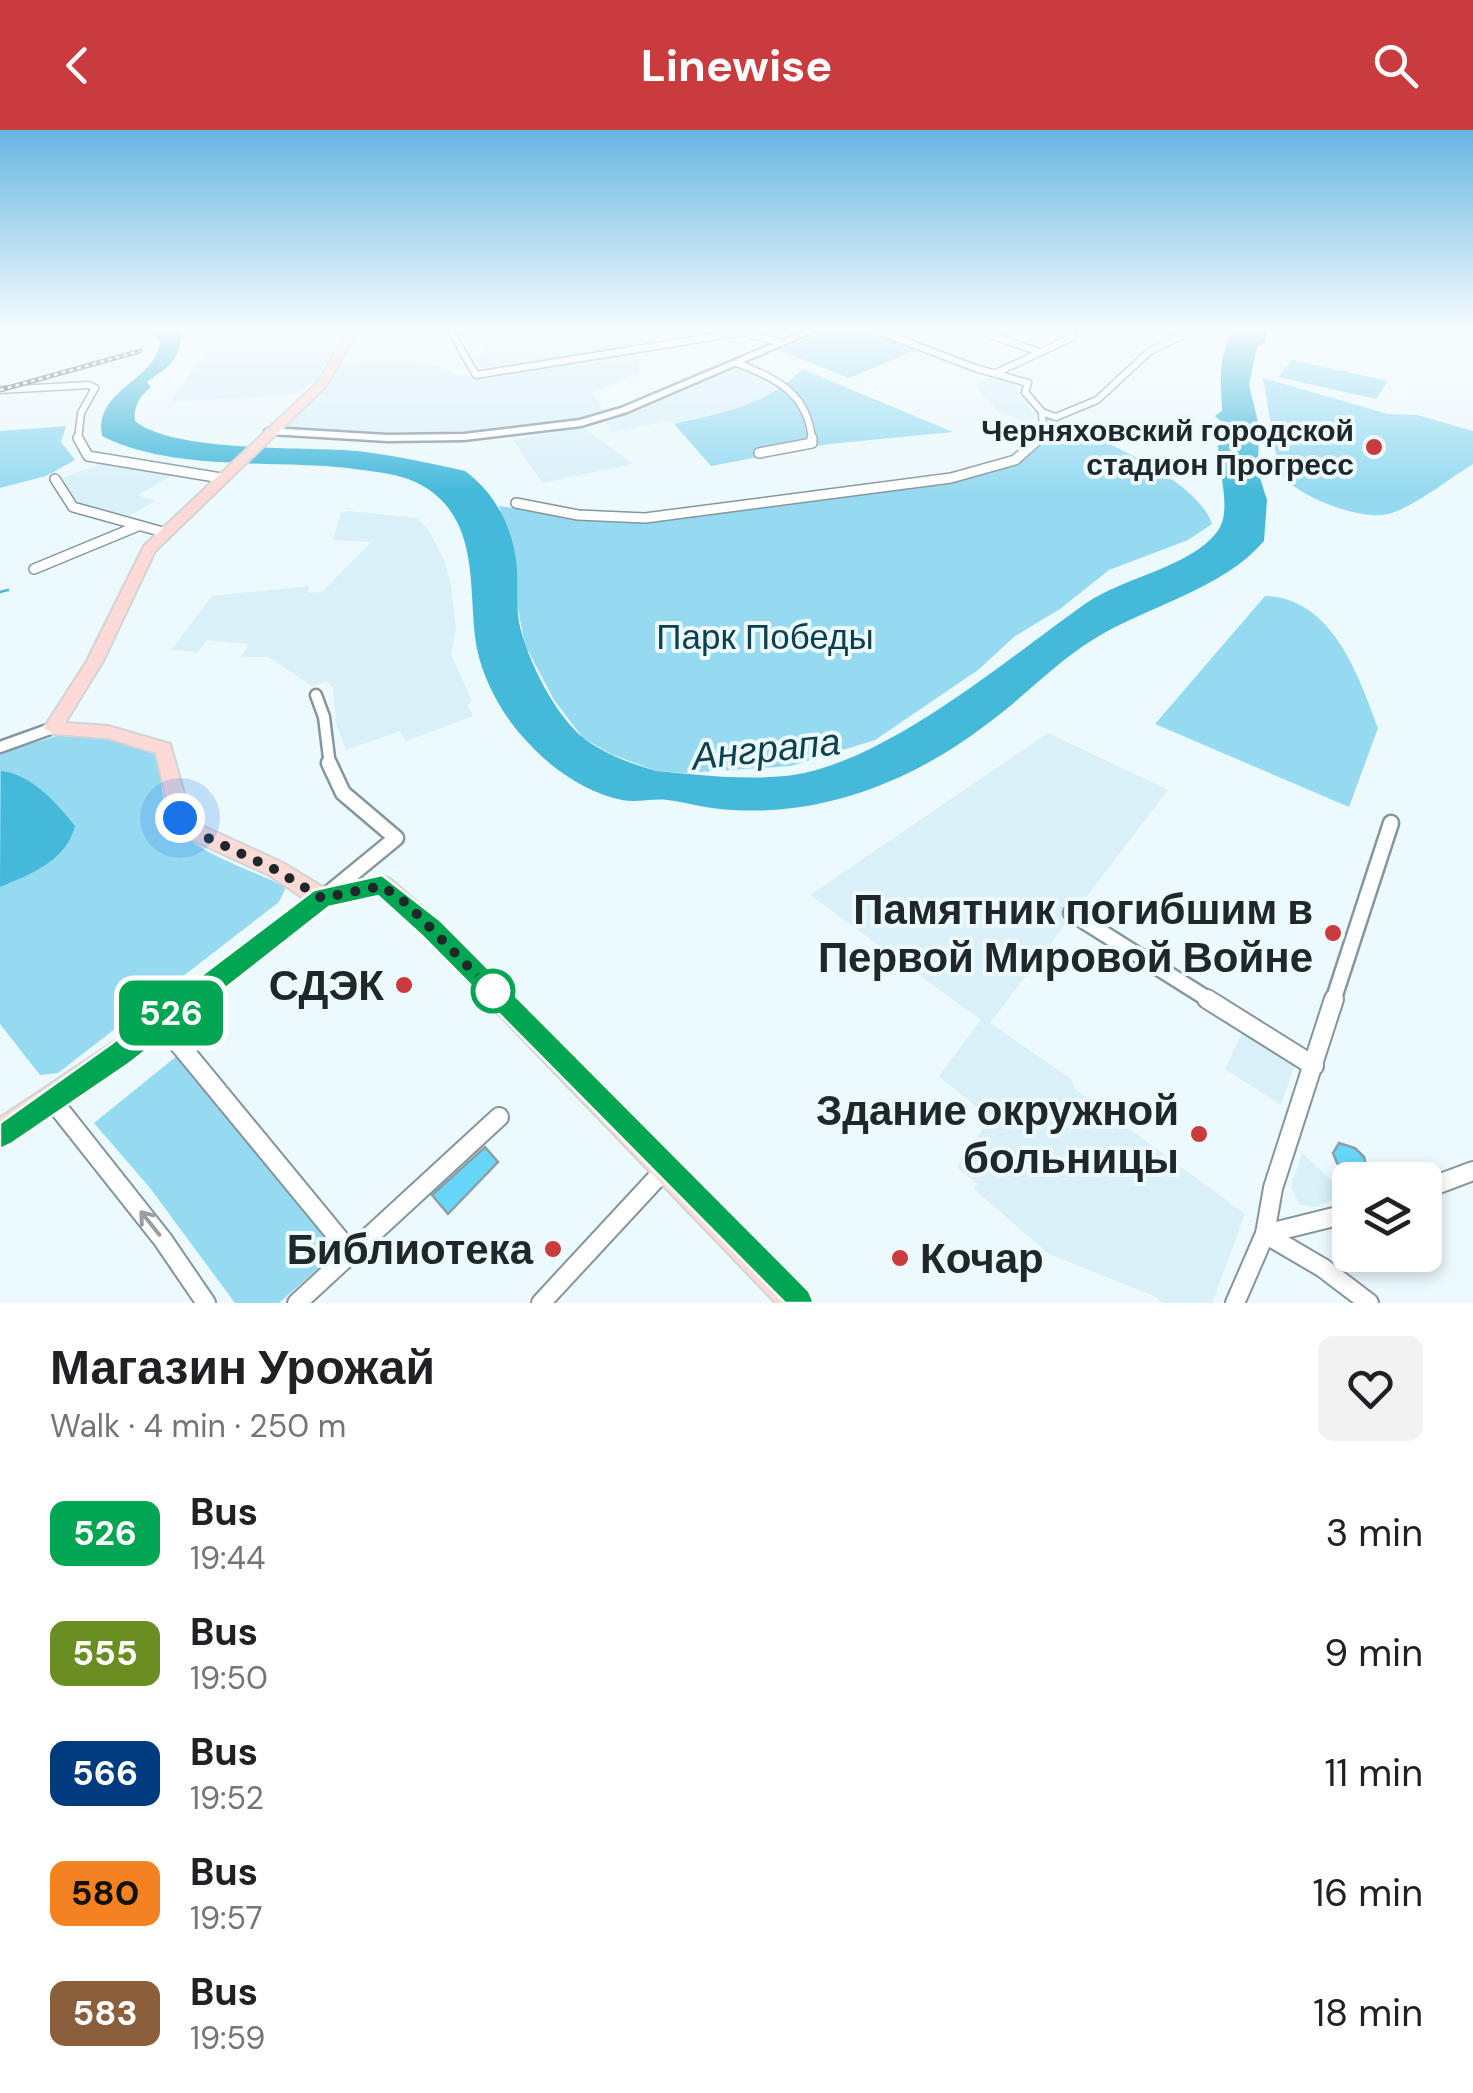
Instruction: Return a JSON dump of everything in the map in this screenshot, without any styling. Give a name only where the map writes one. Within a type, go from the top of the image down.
[{"type":"main road","points":[[322,383],[148,549],[95,661],[53,728],[108,732],[164,749],[180,818],[191,830],[276,870],[322,898]]},
{"type":"main road","points":[[0,1134],[53,1100],[322,898],[382,886],[406,903],[798,1303]]},
{"type":"street","points":[[267,434],[464,437],[550,429],[596,420],[687,383]]},
{"type":"street","points":[[759,453],[812,443],[808,406],[798,394],[777,383]]},
{"type":"street","points":[[1027,383],[1026,392],[1046,414],[1062,416],[1097,400],[1116,383]]},
{"type":"street","points":[[0,390],[90,384],[94,388],[83,406],[76,436],[79,447],[88,456],[226,473]]},
{"type":"street","points":[[516,502],[588,516],[645,518],[950,478],[1004,465],[1038,444],[1046,414]]},
{"type":"street","points":[[55,479],[73,507],[163,532]]},
{"type":"street","points":[[34,570],[138,526]]},
{"type":"street","points":[[316,695],[324,709],[329,770],[336,786],[396,838],[322,898]]},
{"type":"street","points":[[0,746],[53,728]]},
{"type":"street","points":[[1235,1303],[1265,1234],[1272,1188],[1392,823]]},
{"type":"street","points":[[1070,913],[1314,1066]]},
{"type":"street","points":[[160,1021],[351,1252]]},
{"type":"street","points":[[53,1100],[163,1240],[206,1303]]},
{"type":"street","points":[[297,1303],[498,1118]]},
{"type":"street","points":[[540,1303],[667,1166]]},
{"type":"street","points":[[1442,1182],[1473,1170]]},
{"type":"street","points":[[1265,1234],[1332,1217]]},
{"type":"street","points":[[1265,1234],[1323,1268],[1369,1303]]},
{"type":"shaded area","name":"Анграпа","points":[[130,383],[148,383],[151,387],[136,406],[135,421],[179,438],[241,446],[371,453],[465,471],[486,490],[507,526],[515,554],[523,637],[553,702],[586,740],[656,771],[759,777],[793,775],[830,766],[868,750],[945,705],[1100,595],[1173,563],[1205,544],[1217,532],[1224,508],[1218,449],[1221,421],[1215,416],[1222,411],[1221,383],[1249,383],[1259,426],[1258,472],[1267,500],[1264,541],[1247,558],[1206,585],[1094,639],[957,745],[892,780],[822,803],[786,809],[749,811],[668,800],[622,800],[580,784],[543,758],[501,707],[477,649],[465,541],[445,504],[428,489],[389,474],[348,468],[189,459],[129,447],[102,436],[102,420],[115,397]]},
{"type":"shaded area","points":[[183,383],[312,383],[294,395],[169,402]]},
{"type":"shaded area","points":[[325,383],[616,383],[592,393],[607,413],[584,420],[471,434],[397,436],[283,428]]},
{"type":"shaded area","points":[[699,383],[770,383],[783,390],[734,410],[674,424],[670,421],[612,432],[605,422]]},
{"type":"shaded area","points":[[1014,383],[1037,419],[1022,420],[998,412],[975,385]]},
{"type":"shaded area","points":[[584,428],[633,464],[542,483],[513,440]]},
{"type":"shaded area","points":[[103,463],[175,474],[138,495],[155,501],[124,519],[85,508],[76,502],[62,478]]},
{"type":"shaded area","points":[[341,513],[418,518],[429,531],[445,562],[451,585],[456,628],[451,655],[472,701],[467,705],[473,716],[406,741],[400,731],[346,750],[336,723],[333,688],[326,681],[313,687],[269,657],[241,657],[249,644],[207,640],[198,652],[171,650],[212,596],[309,586],[308,593],[322,592],[371,542],[333,540]]},
{"type":"shaded area","points":[[1048,733],[1168,790],[990,1023],[1071,1079],[1075,1089],[1245,1214],[1212,1303],[1163,1303],[1049,1254],[974,1189],[977,1184],[957,1167],[990,1118],[939,1076],[981,1020],[810,895]]},
{"type":"shaded area","points":[[1,771],[33,784],[75,826],[55,857],[0,887]]},
{"type":"shaded area","points":[[1243,1030],[1292,1061],[1294,1067],[1281,1105],[1225,1069]]},
{"type":"shaded area","points":[[1302,1153],[1332,1181],[1332,1200],[1316,1207],[1300,1205],[1291,1187]]},
{"type":"green space","points":[[788,383],[835,383],[953,432],[829,444],[711,466],[674,424],[726,412]]},
{"type":"green space","name":"Черняховский городской стадион Прогресс","points":[[1264,383],[1279,383],[1388,414],[1417,415],[1473,431],[1473,464],[1392,513],[1364,514],[1331,505],[1299,490],[1279,472]]},
{"type":"green space","points":[[1304,383],[1387,383],[1376,399]]},
{"type":"green space","name":"Парк Победы","points":[[1044,415],[1113,445],[1164,474],[1186,490],[1212,524],[1188,540],[1109,570],[1060,609],[1015,636],[978,670],[875,740],[791,766],[684,773],[656,771],[611,754],[583,738],[554,700],[525,645],[516,599],[517,568],[499,506],[629,523],[918,485],[1010,466],[1038,447],[1045,433]]},
{"type":"green space","points":[[66,426],[61,442],[75,460],[46,476],[0,488],[0,431]]},
{"type":"green space","points":[[1265,596],[1288,600],[1325,624],[1351,663],[1370,707],[1378,728],[1349,807],[1155,724]]},
{"type":"green space","points":[[86,734],[133,741],[155,750],[167,809],[175,826],[210,853],[286,887],[279,902],[58,1073],[40,1075],[0,1024],[0,753],[60,735]]},
{"type":"green space","points":[[178,1055],[338,1251],[279,1303],[235,1303],[150,1188],[94,1123]]},
{"type":"building","points":[[1339,1143],[1355,1148],[1365,1162],[1337,1162],[1333,1153]]},
{"type":"building","points":[[485,1147],[498,1162],[448,1214],[432,1195]]},
{"type":"waterway","points":[[0,592],[8,590]]},
{"type":"railway","points":[[0,390],[26,383]]},
{"type":"bus line","name":"526","points":[[0,1134],[120,1054],[322,898],[382,886],[432,929],[797,1303]]},
{"type":"place","name":"Черняховский городской стадион Прогресс","points":[[1374,447]]},
{"type":"place","name":"Памятник погибшим в Первой Мировой Войне","points":[[1333,933]]},
{"type":"place","name":"СДЭК","points":[[404,985]]},
{"type":"place","name":"Здание окружной больницы","points":[[1199,1134]]},
{"type":"place","name":"Библиотека","points":[[553,1249]]},
{"type":"place","name":"Кочар","points":[[900,1258]]},
{"type":"route","points":[[180,818],[191,830],[217,845],[276,870],[322,898],[382,886],[406,903],[495,994],[493,991]]}]
